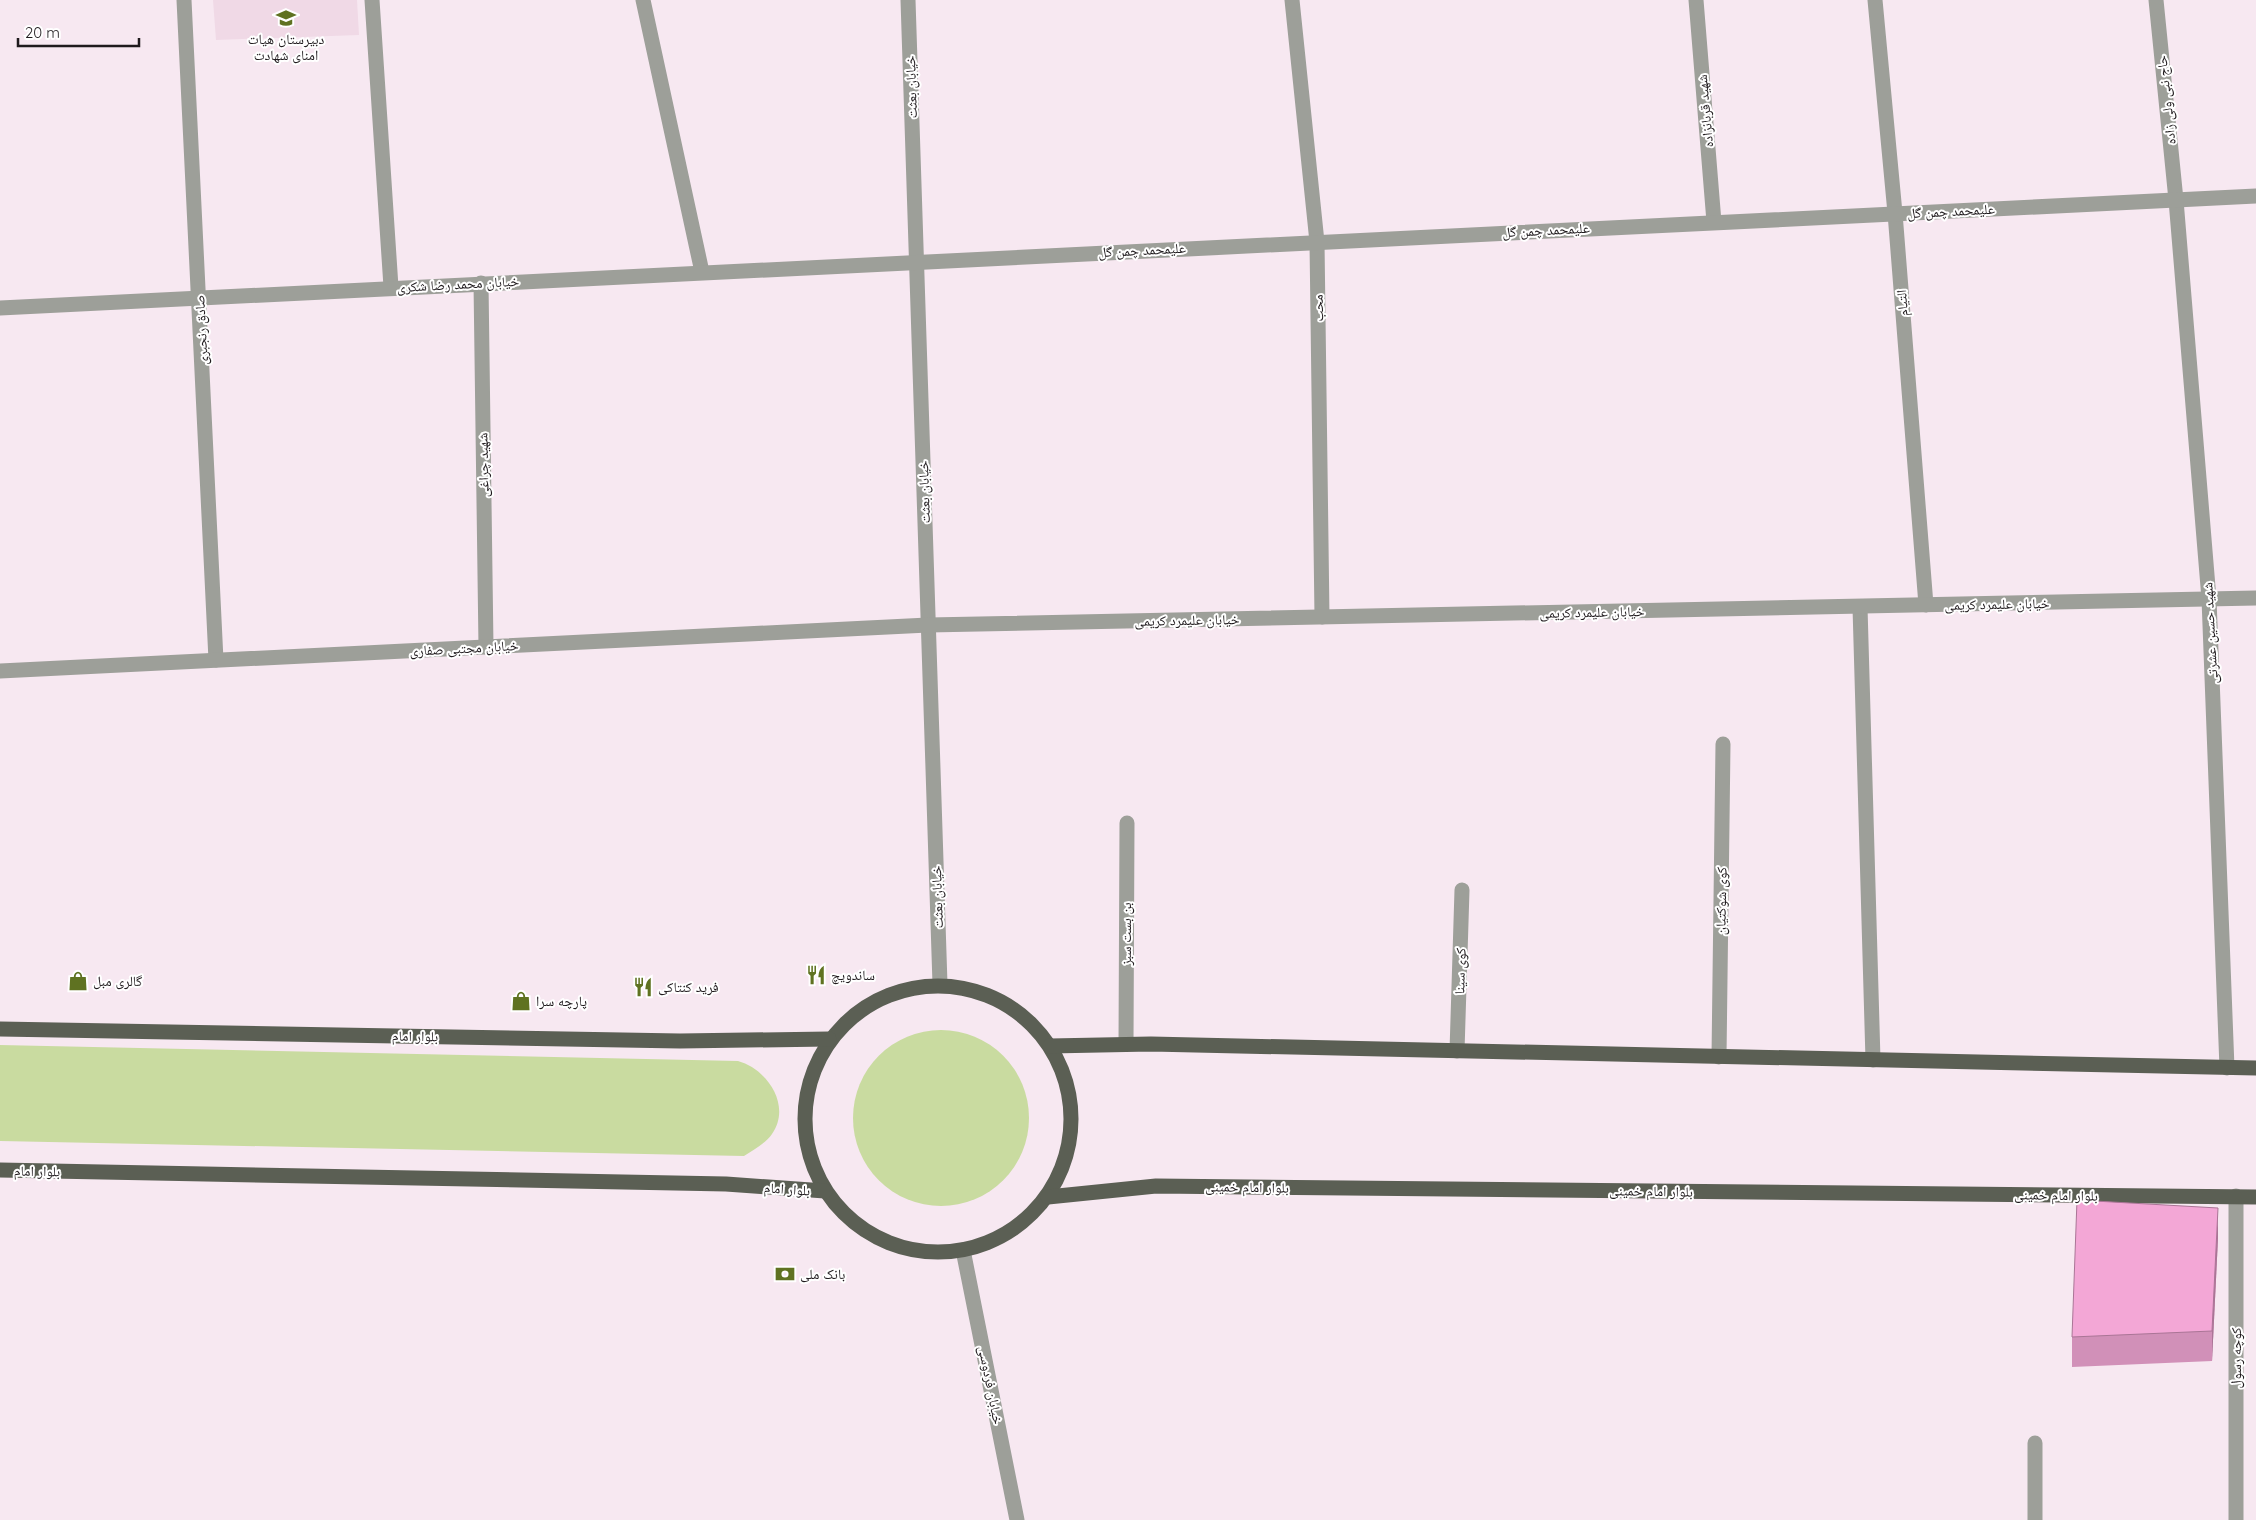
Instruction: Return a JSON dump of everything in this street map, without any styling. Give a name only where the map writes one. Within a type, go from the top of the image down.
[{"type":"main road","points":[[940,984],[983,992],[1021,1014],[1050,1046],[1067,1082],[1072,1122],[1065,1161],[1048,1197],[1019,1226],[986,1244],[963,1250],[912,1251],[878,1239],[848,1219],[825,1191],[808,1154],[804,1114],[811,1075],[829,1039],[859,1009],[898,990],[940,984]]},
{"type":"main road","name":"بلوار امام","points":[[0,1029],[680,1041],[829,1039]]},
{"type":"main road","points":[[1050,1046],[1126,1044],[2256,1068]]},
{"type":"main road","name":"بلوار امام","points":[[0,1170],[726,1184],[825,1191]]},
{"type":"main road","name":"بلوار امام خمینی","points":[[1048,1197],[1156,1186],[2256,1196]]},
{"type":"street","name":"صادق رنجبری","points":[[184,0],[200,297],[216,660]]},
{"type":"street","points":[[372,0],[391,288]]},
{"type":"street","points":[[643,0],[702,272]]},
{"type":"street","name":"خیابان بعثت","points":[[908,0],[940,984]]},
{"type":"street","name":"محب","points":[[1292,0],[1317,242],[1322,617]]},
{"type":"street","name":"شهید قربانزاده","points":[[1696,0],[1714,222]]},
{"type":"street","name":"التیام","points":[[1875,0],[1895,213],[1926,606]]},
{"type":"street","name":"حاج نبی ولی زاده","points":[[2156,0],[2176,200]]},
{"type":"street","name":"علیمحمد چمن گل","points":[[916,261],[2256,196]]},
{"type":"street","name":"شهید حسین عشرتی","points":[[2176,200],[2209,599],[2228,1068]]},
{"type":"street","name":"خیابان محمد رضا شکری","points":[[0,308],[916,261]]},
{"type":"street","name":"شهید چراغی","points":[[481,283],[486,647]]},
{"type":"street","name":"خیابان علیمرد کریمی","points":[[928,625],[2256,598]]},
{"type":"street","points":[[1860,607],[1872,1060]]},
{"type":"street","name":"خیابان مجتبی صفاری","points":[[0,671],[928,625]]},
{"type":"street","name":"کوی شوکتیان","points":[[1719,1057],[1723,744]]},
{"type":"street","name":"بن بست سبز","points":[[1126,1044],[1127,823]]},
{"type":"street","name":"کوی سینا","points":[[1458,1051],[1462,890]]},
{"type":"street","name":"کوچه رسول","points":[[2236,1196],[2236,1520]]},
{"type":"street","name":"خیابان فردوسی","points":[[963,1250],[1017,1520]]},
{"type":"street","points":[[2034,1443],[2035,1520]]},
{"type":"shaded area","name":"دبیرستان هیات امنای شهادت","points":[[213,0],[357,0],[359,35],[216,40]]},
{"type":"green space","points":[[932,1030],[950,1030],[967,1033],[983,1040],[1009,1062],[1019,1076],[1026,1092],[1029,1118],[1028,1135],[1023,1152],[1009,1174],[997,1186],[983,1196],[967,1203],[950,1206],[932,1206],[915,1203],[899,1196],[873,1174],[863,1160],[856,1144],[853,1127],[853,1109],[856,1092],[863,1076],[885,1050],[899,1040],[915,1033]]},
{"type":"green space","points":[[0,1045],[738,1061],[749,1065],[767,1080],[778,1100],[779,1111],[777,1123],[772,1134],[744,1156],[0,1141]]},
{"type":"building","points":[[2077,1200],[2218,1208],[2212,1331],[2072,1337]]},
{"type":"place","name":"دبیرستان هیات امنای شهادت","points":[[286,18]]},
{"type":"place","name":"ساندویچ","points":[[816,975]]},
{"type":"place","name":"گالری مبل","points":[[78,981]]},
{"type":"place","name":"فرید کنتاکی","points":[[643,987]]},
{"type":"place","name":"پارچه سرا","points":[[521,1001]]},
{"type":"place","name":"بانک ملی","points":[[785,1274]]}]
